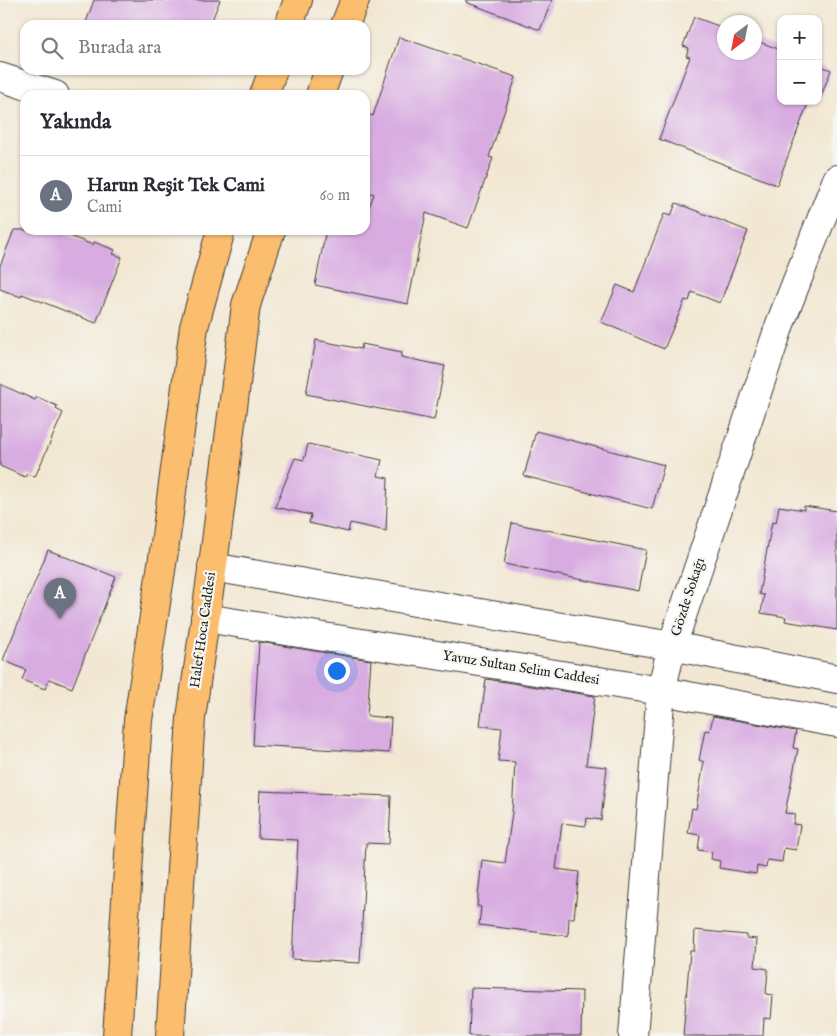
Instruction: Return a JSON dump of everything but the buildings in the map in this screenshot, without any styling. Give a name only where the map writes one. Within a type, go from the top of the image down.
[{"type":"main road","points":[[291,20],[298,0]]},
{"type":"main road","points":[[348,20],[355,0]]},
{"type":"main road","points":[[266,90],[271,75]]},
{"type":"main road","points":[[322,90],[327,75]]},
{"type":"main road","points":[[118,1036],[138,720],[164,551],[194,327],[220,235]]},
{"type":"main road","name":"Halef Hoca Caddesi","points":[[170,1036],[191,718],[246,305],[269,235]]},
{"type":"street","points":[[0,77],[40,90]]},
{"type":"street","name":"Gözde Sokağı","points":[[633,1036],[661,691],[672,646],[780,324],[837,179]]},
{"type":"street","points":[[212,567],[672,646],[837,679]]},
{"type":"street","name":"Yavuz Sultan Selim Caddesi","points":[[205,618],[661,691],[837,723]]},
{"type":"place","name":"Harun Reşit Tek Cami","points":[[60,619]]}]
